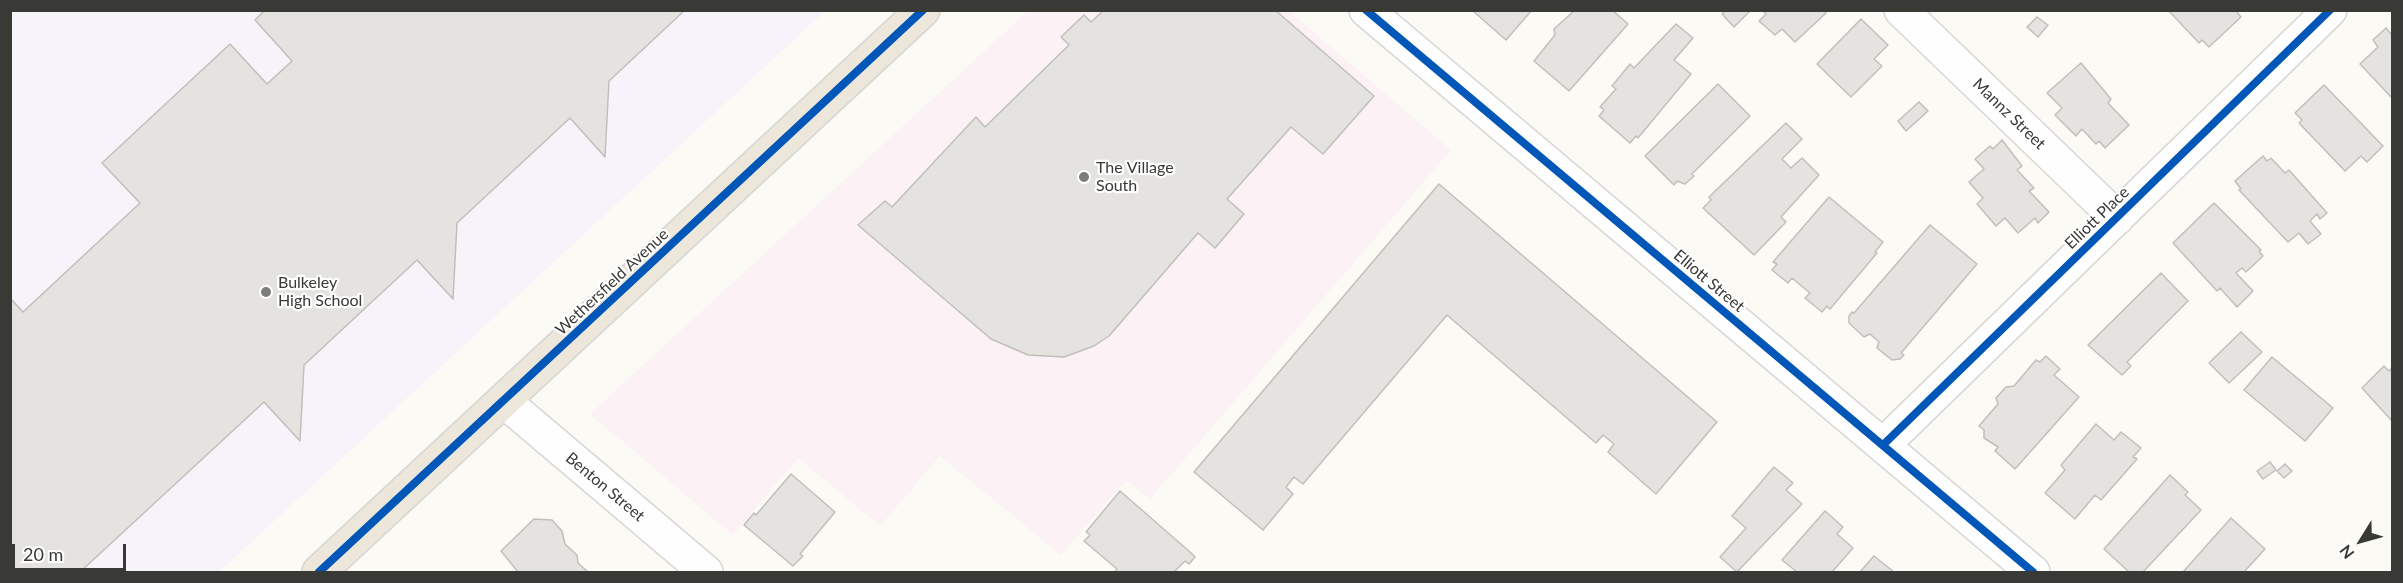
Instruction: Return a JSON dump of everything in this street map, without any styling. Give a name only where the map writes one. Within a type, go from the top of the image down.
[{"type":"main road","name":"Wethersfield Avenue","points":[[319,573],[923,10]]},
{"type":"street","name":"Elliott Street","points":[[1366,10],[2033,573]]},
{"type":"street","name":"Mannz Street","points":[[1901,10],[2117,218]]},
{"type":"street","name":"Elliott Place","points":[[1883,445],[2330,10]]},
{"type":"street","name":"Benton Street","points":[[504,400],[706,573]]},
{"type":"shaded area","name":"Bulkeley High School","points":[[10,11],[825,11],[219,572],[11,572]]},
{"type":"shaded area","points":[[1028,11],[1289,11],[1451,150],[1150,499],[1126,480],[1061,555],[940,456],[880,526],[798,458],[733,535],[590,414]]},
{"type":"building","name":"Bulkeley High School","points":[[265,10],[685,10],[609,81],[605,157],[570,118],[457,223],[453,299],[417,260],[304,365],[300,441],[264,402],[80,572],[10,572],[10,298],[23,312],[140,203],[102,163],[230,44],[267,84],[292,61],[255,20]]},
{"type":"building","name":"The Village South","points":[[1104,10],[1275,10],[1374,96],[1323,154],[1291,127],[1227,199],[1244,214],[1215,248],[1198,233],[1109,336],[1094,346],[1064,357],[1028,355],[991,339],[858,225],[885,201],[892,207],[976,117],[985,127],[1069,45],[1061,37],[1084,15],[1091,22]]},
{"type":"building","points":[[1472,10],[1532,10],[1506,40]]},
{"type":"building","points":[[1575,10],[1612,10],[1628,24],[1569,91],[1534,61],[1555,35],[1554,29]]},
{"type":"building","points":[[1726,10],[1751,10],[1734,27],[1722,14]]},
{"type":"building","points":[[1763,10],[1824,10],[1826,13],[1795,42],[1782,29],[1775,35],[1759,21],[1766,14]]},
{"type":"building","points":[[2168,10],[2235,10],[2241,17],[2209,47],[2202,40],[2199,43]]},
{"type":"building","points":[[2037,17],[2048,25],[2038,37],[2027,27]]},
{"type":"building","points":[[1861,19],[1888,45],[1874,59],[1882,66],[1851,97],[1817,64]]},
{"type":"building","points":[[1676,24],[1693,38],[1674,60],[1691,74],[1638,138],[1636,136],[1630,143],[1599,116],[1604,110],[1600,107],[1616,89],[1612,86],[1630,64],[1634,68]]},
{"type":"building","points":[[2386,28],[2392,35],[2392,98],[2360,64],[2378,47],[2373,40]]},
{"type":"building","points":[[2081,63],[2111,99],[2108,103],[2129,125],[2105,148],[2099,141],[2096,144],[2082,129],[2076,136],[2055,115],[2062,108],[2047,93]]},
{"type":"building","points":[[1718,84],[1750,116],[1692,174],[1694,176],[1685,184],[1677,181],[1674,185],[1645,156]]},
{"type":"building","points":[[2324,85],[2383,146],[2367,162],[2361,156],[2345,171],[2299,123],[2302,120],[2295,113]]},
{"type":"building","points":[[1919,102],[1928,111],[1906,131],[1898,121]]},
{"type":"building","points":[[1786,123],[1802,139],[1782,159],[1791,168],[1802,158],[1819,175],[1781,217],[1786,222],[1754,255],[1703,208],[1711,200],[1709,197]]},
{"type":"building","points":[[2002,140],[2022,166],[2017,170],[2034,188],[2029,191],[2049,212],[2038,223],[2035,218],[2018,233],[2005,218],[1996,226],[1977,204],[1983,198],[1969,182],[1984,169],[1975,159],[1990,146],[1993,149]]},
{"type":"building","points":[[2263,156],[2267,161],[2271,158],[2285,173],[2289,170],[2327,213],[2320,219],[2317,214],[2310,221],[2321,234],[2308,244],[2299,233],[2288,242],[2239,190],[2241,189],[2235,181]]},
{"type":"building","points":[[1439,184],[1717,422],[1656,494],[1608,452],[1614,444],[1603,435],[1596,443],[1447,315],[1303,484],[1294,477],[1286,487],[1293,494],[1263,530],[1194,472]]},
{"type":"building","points":[[1829,197],[1883,242],[1875,252],[1877,253],[1830,309],[1827,306],[1822,312],[1805,298],[1810,293],[1792,278],[1788,283],[1772,270],[1777,264],[1773,262]]},
{"type":"building","points":[[2214,203],[2261,250],[2259,251],[2263,256],[2246,272],[2242,268],[2236,273],[2253,291],[2237,307],[2220,288],[2217,291],[2173,243]]},
{"type":"building","points":[[1930,225],[1977,264],[1901,353],[1904,355],[1900,359],[1892,360],[1877,348],[1879,342],[1870,334],[1864,337],[1849,323],[1849,316]]},
{"type":"building","points":[[2161,273],[2188,301],[2127,362],[2131,366],[2122,375],[2088,345]]},
{"type":"building","points":[[2241,332],[2262,352],[2229,383],[2209,363]]},
{"type":"building","points":[[2046,356],[2060,369],[2054,375],[2079,397],[2015,469],[1995,451],[1998,447],[1984,438],[1984,430],[1979,426],[1998,404],[1996,398],[2006,387],[2014,386],[2036,360],[2040,362]]},
{"type":"building","points":[[2272,357],[2333,408],[2305,441],[2244,390]]},
{"type":"building","points":[[2384,366],[2389,371],[2392,368],[2392,421],[2362,388]]},
{"type":"building","points":[[2096,424],[2114,440],[2121,432],[2141,448],[2133,457],[2137,459],[2101,500],[2095,495],[2075,519],[2045,493],[2065,470],[2061,465]]},
{"type":"building","points":[[2270,462],[2276,470],[2263,479],[2257,471]]},
{"type":"building","points":[[2285,464],[2292,471],[2284,478],[2277,471]]},
{"type":"building","points":[[1774,467],[1793,483],[1786,490],[1802,504],[1737,572],[1720,557],[1746,528],[1732,516]]},
{"type":"building","points":[[791,474],[835,512],[800,554],[803,556],[793,566],[744,525],[754,513],[756,515]]},
{"type":"building","points":[[2170,475],[2188,492],[2185,495],[2201,510],[2143,572],[2129,572],[2104,549]]},
{"type":"building","points":[[1120,491],[1195,557],[1189,564],[1185,561],[1174,572],[1115,572],[1117,569],[1084,541],[1090,535],[1086,532]]},
{"type":"building","points":[[1825,511],[1843,527],[1837,534],[1853,548],[1832,572],[1797,572],[1782,560]]},
{"type":"building","points":[[2231,518],[2265,549],[2244,572],[2183,572]]},
{"type":"building","points":[[534,519],[552,520],[562,531],[565,544],[577,555],[578,563],[588,572],[518,572],[501,551]]},
{"type":"building","points":[[1874,556],[1894,572],[1860,572]]},
{"type":"cycle path","points":[[319,572],[923,10]]},
{"type":"cycle path","points":[[1366,10],[2033,572]]},
{"type":"cycle path","points":[[1883,445],[2330,10]]},
{"type":"place","name":"The Village South","points":[[1084,177]]},
{"type":"place","name":"Bulkeley High School","points":[[266,292]]}]
